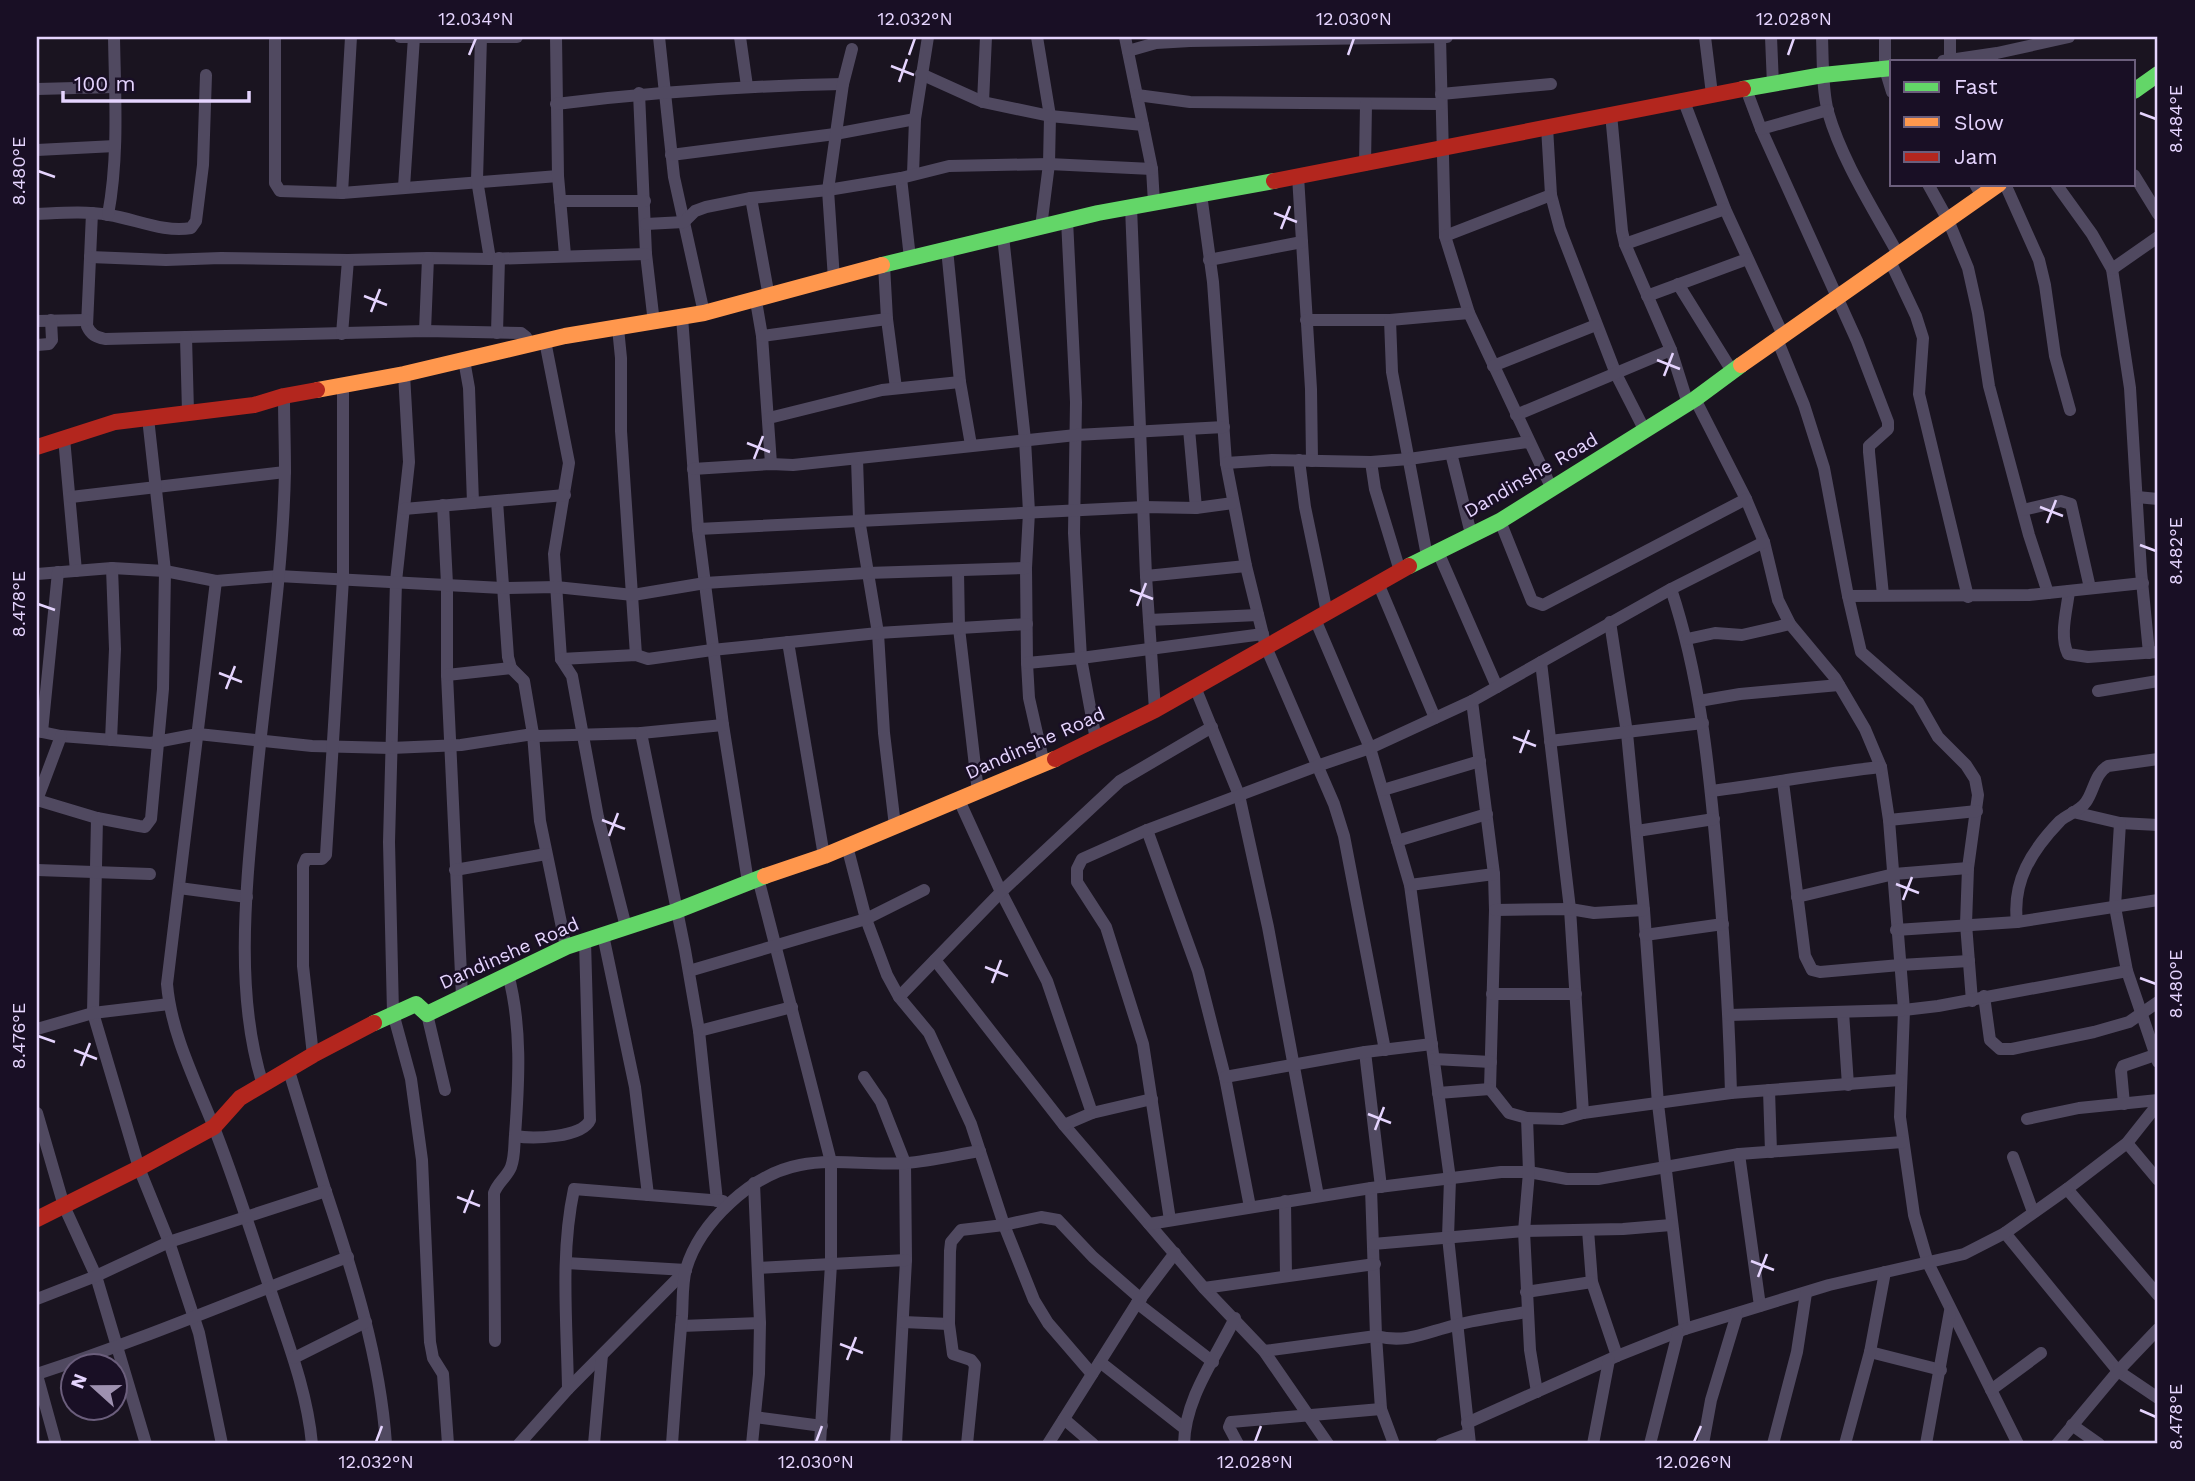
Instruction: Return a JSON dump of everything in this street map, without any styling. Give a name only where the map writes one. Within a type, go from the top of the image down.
[{"type":"street","points":[[108,215],[115,146],[114,37]]},
{"type":"street","points":[[275,37],[275,183],[277,188],[284,192],[342,193],[477,180],[558,176]]},
{"type":"street","points":[[342,193],[351,37]]},
{"type":"street","points":[[400,37],[517,37]]},
{"type":"street","points":[[404,187],[414,37]]},
{"type":"street","points":[[481,37],[477,180],[495,259],[497,333]]},
{"type":"street","points":[[556,37],[558,176],[565,255]]},
{"type":"street","points":[[659,37],[671,155],[704,313]]},
{"type":"street","points":[[740,37],[747,86]]},
{"type":"street","points":[[910,258],[907,176],[928,37]]},
{"type":"street","points":[[983,102],[986,37]]},
{"type":"street","points":[[1037,37],[1050,116],[1049,164],[1041,227]]},
{"type":"street","points":[[1125,37],[1152,169],[1154,203]]},
{"type":"street","points":[[1440,37],[1445,236],[1469,313],[1552,489]]},
{"type":"street","points":[[1128,51],[1156,43],[1190,41],[1447,37]]},
{"type":"street","points":[[1705,37],[1712,94]]},
{"type":"street","points":[[1771,37],[1773,85]]},
{"type":"street","points":[[1822,37],[1823,75],[1828,110],[1838,138],[1894,257],[1923,338],[1919,394],[1968,597]]},
{"type":"street","points":[[37,447],[116,422],[254,405],[284,396],[404,374],[537,342],[704,313],[910,258],[1067,220],[1364,165],[1683,99],[1823,75],[1889,69],[1885,37]]},
{"type":"street","points":[[1950,37],[1946,60],[1999,57],[2023,42],[2069,37]]},
{"type":"street","points":[[834,279],[828,190],[843,84],[852,49]]},
{"type":"street","points":[[921,74],[983,102],[1050,116],[1143,125]]},
{"type":"street","points":[[2136,90],[2158,74]]},
{"type":"street","points":[[37,214],[92,213],[185,229],[194,225],[203,165],[206,75]]},
{"type":"street","points":[[556,104],[639,93],[747,86],[843,84]]},
{"type":"street","points":[[1137,95],[1190,102],[1366,104],[1441,99],[1552,84]]},
{"type":"street","points":[[37,89],[115,87]]},
{"type":"street","points":[[1746,89],[1835,298],[1857,341],[1889,426],[1869,446],[1883,595]]},
{"type":"street","points":[[639,93],[646,254],[654,323]]},
{"type":"street","points":[[1683,99],[1725,209],[1780,337],[1804,405],[1824,468],[1861,652],[1918,702],[1938,737],[1975,779],[1978,795],[1968,868],[1966,924],[1969,961],[1990,1040],[2000,1049],[2011,1049],[2094,1032],[2129,1022],[2158,1002]]},
{"type":"street","points":[[1364,165],[1366,104]]},
{"type":"street","points":[[1761,129],[1828,110]]},
{"type":"street","points":[[1611,114],[1622,231],[1647,296],[1692,401],[1746,499],[1764,542],[1778,600],[1790,624],[1839,685],[1865,729],[1881,767],[1894,874],[1903,1010],[1900,1118],[1914,1215],[1928,1263],[2018,1444]]},
{"type":"street","points":[[671,155],[835,134],[915,119]]},
{"type":"street","points":[[1547,127],[1551,195],[1560,229],[1616,374],[1645,431]]},
{"type":"street","points":[[37,150],[115,146]]},
{"type":"street","points":[[646,224],[684,222],[695,211],[706,206],[828,190],[949,166],[1049,164],[1152,169]]},
{"type":"street","points":[[1298,176],[1306,320],[1305,507],[1322,616],[1370,748],[1410,885],[1450,1179],[1448,1237],[1469,1434]]},
{"type":"street","points":[[2136,178],[2158,214]]},
{"type":"street","points":[[1929,186],[1948,220],[1968,268],[1978,313],[1986,373],[2022,510],[2048,593]]},
{"type":"street","points":[[2006,186],[2039,260],[2055,356],[2070,410]]},
{"type":"street","points":[[2057,186],[2112,269],[2130,388],[2144,589],[2154,653],[2088,657],[2068,654],[2064,646],[2064,636],[2069,591]]},
{"type":"street","name":"Dandinshe Road","points":[[37,1219],[214,1127],[240,1098],[313,1055],[393,1013],[416,1004],[427,1014],[566,947],[676,911],[753,880],[824,856],[1044,764],[1155,710],[1195,687],[1264,640],[1322,616],[1400,571],[1500,522],[1645,431],[1692,401],[1948,220],[1978,191]]},
{"type":"street","points":[[1201,194],[1213,282],[1226,463],[1246,566],[1264,640],[1334,804],[1344,836],[1385,1050]]},
{"type":"street","points":[[1445,236],[1551,195]]},
{"type":"street","points":[[751,198],[763,299],[762,336],[771,464]]},
{"type":"street","points":[[561,201],[645,201]]},
{"type":"street","points":[[1131,207],[1139,430],[1155,710]]},
{"type":"street","points":[[1626,244],[1725,209]]},
{"type":"street","points":[[92,213],[86,320],[93,335],[105,339],[425,331],[520,333],[537,342]]},
{"type":"street","points":[[1067,220],[1076,435],[1074,511],[1081,658],[1096,740]]},
{"type":"street","points":[[1003,236],[1026,440],[1029,512],[1026,568],[1027,663],[1031,709],[1044,764]]},
{"type":"street","points":[[2112,269],[2158,237]]},
{"type":"street","points":[[1209,260],[1302,242]]},
{"type":"street","points":[[947,249],[960,382],[971,445]]},
{"type":"street","points":[[90,257],[166,261],[220,258],[495,259],[646,254]]},
{"type":"street","points":[[425,331],[428,258]]},
{"type":"street","points":[[1647,296],[1747,258]]},
{"type":"street","points":[[342,334],[348,260]]},
{"type":"street","points":[[884,265],[887,319],[896,388]]},
{"type":"street","points":[[1678,284],[1732,371]]},
{"type":"street","points":[[1306,320],[1390,320],[1469,313]]},
{"type":"street","points":[[682,317],[692,469],[723,725],[753,880],[777,944],[831,1162],[831,1264],[820,1444]]},
{"type":"street","points":[[762,336],[887,319]]},
{"type":"street","points":[[37,345],[45,345],[52,340],[51,320]]},
{"type":"street","points":[[37,321],[86,320]]},
{"type":"street","points":[[1390,320],[1392,372],[1409,459],[1433,554],[1497,687]]},
{"type":"street","points":[[1493,366],[1596,325]]},
{"type":"street","points":[[618,328],[621,358],[621,431],[636,655]]},
{"type":"street","points":[[186,337],[188,412]]},
{"type":"street","points":[[537,342],[569,463],[554,554],[562,659],[572,676],[598,817],[626,927]]},
{"type":"street","points":[[1516,415],[1671,350]]},
{"type":"street","points":[[464,360],[469,388],[473,503]]},
{"type":"street","points":[[404,374],[409,462],[396,581],[389,842],[393,1013],[411,1079],[422,1160],[430,1342],[433,1358],[443,1374],[448,1444]]},
{"type":"street","points":[[769,418],[896,388],[960,382]]},
{"type":"street","points":[[313,1055],[303,966],[303,866],[306,859],[322,859],[326,855],[343,579],[343,384]]},
{"type":"street","points":[[263,1085],[252,1043],[247,1003],[247,897],[260,740],[278,576],[285,472],[284,396]]},
{"type":"street","points":[[61,736],[37,800],[97,818],[139,826],[148,824],[151,819],[163,689],[165,571],[148,418]]},
{"type":"street","points":[[692,469],[793,465],[1076,435],[1224,427]]},
{"type":"street","points":[[1189,429],[1196,508]]},
{"type":"street","points":[[64,438],[76,571]]},
{"type":"street","points":[[1226,463],[1306,460],[1371,462],[1528,442]]},
{"type":"street","points":[[1451,453],[1471,534]]},
{"type":"street","points":[[857,459],[859,519],[877,633],[884,733],[895,826]]},
{"type":"street","points":[[1371,462],[1375,489],[1400,571]]},
{"type":"street","points":[[71,497],[285,472]]},
{"type":"street","points":[[404,509],[565,495]]},
{"type":"street","points":[[2137,497],[2158,499]]},
{"type":"street","points":[[1500,522],[1532,601],[1543,605],[1746,499]]},
{"type":"street","points":[[497,500],[502,588],[511,668],[524,681],[533,734],[540,821],[566,947]]},
{"type":"street","points":[[2022,510],[2061,501],[2071,504],[2090,588]]},
{"type":"street","points":[[698,528],[1144,507],[1196,508],[1233,503]]},
{"type":"street","points":[[443,505],[454,870],[462,996]]},
{"type":"street","points":[[1170,1220],[1143,1044],[1111,942],[1075,876],[1082,859],[1147,830],[1370,748],[1472,701],[1610,622],[1764,542]]},
{"type":"street","points":[[1146,576],[1246,566]]},
{"type":"street","points":[[37,574],[112,568],[165,571],[216,581],[278,576],[502,588],[556,587],[633,595],[705,583],[867,573],[1026,568]]},
{"type":"street","points":[[111,740],[115,628],[112,568]]},
{"type":"street","points":[[958,571],[959,628],[978,792]]},
{"type":"street","points":[[58,572],[39,732],[61,736],[159,742],[198,734],[334,747],[391,748],[461,745],[533,734],[591,736],[723,725]]},
{"type":"street","points":[[216,581],[167,984],[169,1004],[248,1217],[294,1358],[310,1420],[312,1444]]},
{"type":"street","points":[[1378,583],[1435,718]]},
{"type":"street","points":[[1848,596],[1968,597],[2090,588],[2144,589],[2158,594]]},
{"type":"street","points":[[1671,589],[1687,639],[1703,723],[1714,819],[1730,1015],[1731,1093]]},
{"type":"street","points":[[1149,621],[1258,615]]},
{"type":"street","points":[[1610,622],[1627,733],[1637,831],[1658,1104],[1682,1331],[1650,1444]]},
{"type":"street","points":[[562,659],[636,655],[648,659],[877,633],[1027,624]]},
{"type":"street","points":[[1687,639],[1715,633],[1742,635],[1790,624]]},
{"type":"street","points":[[1027,663],[1264,640]]},
{"type":"street","points":[[788,642],[824,856]]},
{"type":"street","points":[[1541,662],[1570,909],[1583,1113]]},
{"type":"street","points":[[447,675],[511,668]]},
{"type":"street","points":[[2098,691],[2158,681]]},
{"type":"street","points":[[1699,701],[1740,694],[1839,685]]},
{"type":"street","points":[[1195,687],[1239,795],[1268,927],[1318,1196]]},
{"type":"street","points":[[1472,701],[1494,874],[1490,1089],[1509,1112],[1527,1118],[1562,1119],[1583,1113],[1731,1093],[1900,1080]]},
{"type":"street","points":[[1550,741],[1703,723]]},
{"type":"street","points":[[899,997],[1001,892],[1120,781],[1212,727]]},
{"type":"street","points":[[641,733],[699,1031],[717,1201]]},
{"type":"street","points":[[2017,922],[2015,902],[2018,884],[2031,857],[2059,822],[2085,805],[2104,769],[2158,759]]},
{"type":"street","points":[[1383,790],[1480,761]]},
{"type":"street","points":[[1711,791],[1881,767]]},
{"type":"street","points":[[1783,782],[1805,956],[1812,970],[1820,972],[1969,961]]},
{"type":"street","points":[[958,800],[1047,981],[1092,1113]]},
{"type":"street","points":[[1889,820],[1977,811]]},
{"type":"street","points":[[2073,812],[2120,823],[2158,825]]},
{"type":"street","points":[[1397,841],[1486,814]]},
{"type":"street","points":[[97,818],[93,1013],[139,1168],[169,1242],[193,1315],[214,1395],[222,1444]]},
{"type":"street","points":[[1637,831],[1714,819]]},
{"type":"street","points":[[2120,823],[2115,907],[2127,971],[2157,1059],[2123,1066],[2121,1071],[2124,1104]]},
{"type":"street","points":[[1147,830],[1198,971],[1225,1077],[1250,1207]]},
{"type":"street","points":[[847,846],[866,919],[887,975],[899,997],[929,1033],[971,1124],[1004,1226],[1034,1300],[1048,1323],[1092,1374]]},
{"type":"street","points":[[454,870],[546,854]]},
{"type":"street","points":[[1797,897],[1894,874],[1968,868]]},
{"type":"street","points":[[37,870],[150,874]]},
{"type":"street","points":[[1410,885],[1494,874]]},
{"type":"street","points":[[179,888],[247,897]]},
{"type":"street","points":[[689,971],[866,919],[923,890]]},
{"type":"street","points":[[1896,930],[2017,922],[2158,900]]},
{"type":"street","points":[[1495,910],[1570,909],[1594,913],[1644,909]]},
{"type":"street","points":[[1645,935],[1723,924]]},
{"type":"street","points":[[603,935],[635,1087],[649,1195]]},
{"type":"street","points":[[514,1136],[548,1137],[582,1129],[590,1120],[585,941]]},
{"type":"street","points":[[935,960],[1064,1125],[1204,1288],[1264,1351],[1328,1444]]},
{"type":"street","points":[[1730,1015],[1903,1010],[2127,971]]},
{"type":"street","points":[[495,1341],[494,1194],[497,1185],[510,1168],[519,1091],[516,1003],[508,974]]},
{"type":"street","points":[[1492,994],[1576,994]]},
{"type":"street","points":[[37,1030],[93,1013],[169,1004]]},
{"type":"street","points":[[699,1031],[792,1007]]},
{"type":"street","points":[[1843,1012],[1848,1085]]},
{"type":"street","points":[[427,1014],[446,1090]]},
{"type":"street","points":[[1225,1077],[1294,1067],[1365,1052],[1432,1044]]},
{"type":"street","points":[[1365,1052],[1376,1187],[1373,1244],[1381,1409],[1394,1444]]},
{"type":"street","points":[[1434,1059],[1491,1062]]},
{"type":"street","points":[[289,1071],[366,1322],[375,1361],[386,1444]]},
{"type":"street","points":[[864,1077],[881,1102],[905,1163],[906,1260],[896,1444]]},
{"type":"street","points":[[1438,1093],[1490,1089]]},
{"type":"street","points":[[1769,1090],[1771,1152]]},
{"type":"street","points":[[1064,1125],[1092,1113],[1152,1099]]},
{"type":"street","points":[[2027,1119],[2079,1108],[2158,1102]]},
{"type":"street","points":[[1441,1444],[1469,1434],[1537,1392],[1682,1331],[1806,1293],[1964,1254],[2005,1233],[2127,1143],[2158,1102]]},
{"type":"street","points":[[37,1113],[64,1206],[96,1276],[146,1444]]},
{"type":"street","points":[[1527,1118],[1528,1172],[1524,1231],[1526,1292],[1537,1392]]},
{"type":"street","points":[[1149,1224],[1376,1187],[1501,1172],[1528,1172],[1582,1180],[1598,1179],[1739,1154],[1903,1142]]},
{"type":"street","points":[[2127,1143],[2158,1180]]},
{"type":"street","points":[[672,1444],[686,1270],[698,1242],[714,1220],[754,1183],[774,1172],[797,1165],[831,1162],[905,1163],[980,1151]]},
{"type":"street","points":[[1739,1154],[1760,1306]]},
{"type":"street","points":[[2014,1157],[2033,1212]]},
{"type":"street","points":[[752,1444],[761,1323],[754,1183]]},
{"type":"street","points":[[568,1388],[566,1263],[569,1210],[574,1189],[734,1201]]},
{"type":"street","points":[[2067,1189],[2158,1296]]},
{"type":"street","points":[[37,1299],[96,1276],[169,1242],[326,1191]]},
{"type":"street","points":[[1285,1201],[1286,1276]]},
{"type":"street","points":[[967,1444],[975,1365],[971,1360],[953,1354],[949,1324],[951,1242],[961,1230],[1004,1226],[1041,1217],[1058,1220],[1139,1301],[1213,1362]]},
{"type":"street","points":[[1373,1244],[1524,1231],[1671,1225]]},
{"type":"street","points":[[1588,1230],[1592,1282],[1613,1358],[1593,1444]]},
{"type":"street","points":[[2005,1233],[2118,1371],[2158,1398]]},
{"type":"street","points":[[1048,1444],[1139,1301],[1175,1253]]},
{"type":"street","points":[[56,1444],[37,1375],[118,1347],[193,1315],[348,1257]]},
{"type":"street","points":[[758,1268],[906,1260]]},
{"type":"street","points":[[566,1263],[686,1270]]},
{"type":"street","points":[[1204,1288],[1374,1264]]},
{"type":"street","points":[[519,1444],[568,1388],[686,1270]]},
{"type":"street","points":[[1845,1444],[1870,1352],[1885,1272]]},
{"type":"street","points":[[1526,1292],[1592,1282]]},
{"type":"street","points":[[1773,1444],[1797,1352],[1806,1293]]},
{"type":"street","points":[[1926,1444],[1951,1311]]},
{"type":"street","points":[[1264,1351],[1376,1336],[1391,1340],[1404,1339],[1456,1325],[1527,1312]]},
{"type":"street","points":[[1703,1444],[1711,1400],[1737,1314]]},
{"type":"street","points":[[1184,1444],[1184,1428],[1191,1403],[1235,1318]]},
{"type":"street","points":[[294,1358],[366,1322]]},
{"type":"street","points":[[903,1322],[949,1324]]},
{"type":"street","points":[[681,1326],[761,1323]]},
{"type":"street","points":[[2057,1444],[2118,1371],[2158,1329]]},
{"type":"street","points":[[1870,1352],[1941,1370]]},
{"type":"street","points":[[1991,1390],[2041,1353]]},
{"type":"street","points":[[594,1444],[602,1355]]},
{"type":"street","points":[[1100,1362],[1184,1428]]},
{"type":"street","points":[[1238,1444],[1229,1426],[1231,1422],[1381,1409]]},
{"type":"street","points":[[755,1417],[822,1426]]},
{"type":"street","points":[[1064,1419],[1093,1444]]},
{"type":"street","points":[[2072,1425],[2099,1444]]},
{"type":"traffic: fast","points":[[1743,89],[1823,75],[1890,68]]},
{"type":"traffic: fast","points":[[2136,90],[2158,74]]},
{"type":"traffic: fast","points":[[882,265],[1098,213],[1274,181]]},
{"type":"traffic: fast","points":[[1409,566],[1500,521],[1695,399],[1741,365]]},
{"type":"traffic: fast","points":[[374,1023],[416,1004],[427,1014],[566,947],[676,911],[765,876]]},
{"type":"traffic: slow","points":[[1741,365],[1996,186]]},
{"type":"traffic: slow","points":[[317,390],[404,374],[565,336],[704,313],[882,265]]},
{"type":"traffic: slow","points":[[765,876],[824,856],[1055,759]]},
{"type":"traffic: jam","points":[[1274,181],[1743,89]]},
{"type":"traffic: jam","points":[[37,447],[115,422],[254,405],[317,390]]},
{"type":"traffic: jam","points":[[1055,759],[1155,710],[1409,566]]},
{"type":"traffic: jam","points":[[37,1219],[214,1127],[240,1098],[374,1023]]}]
